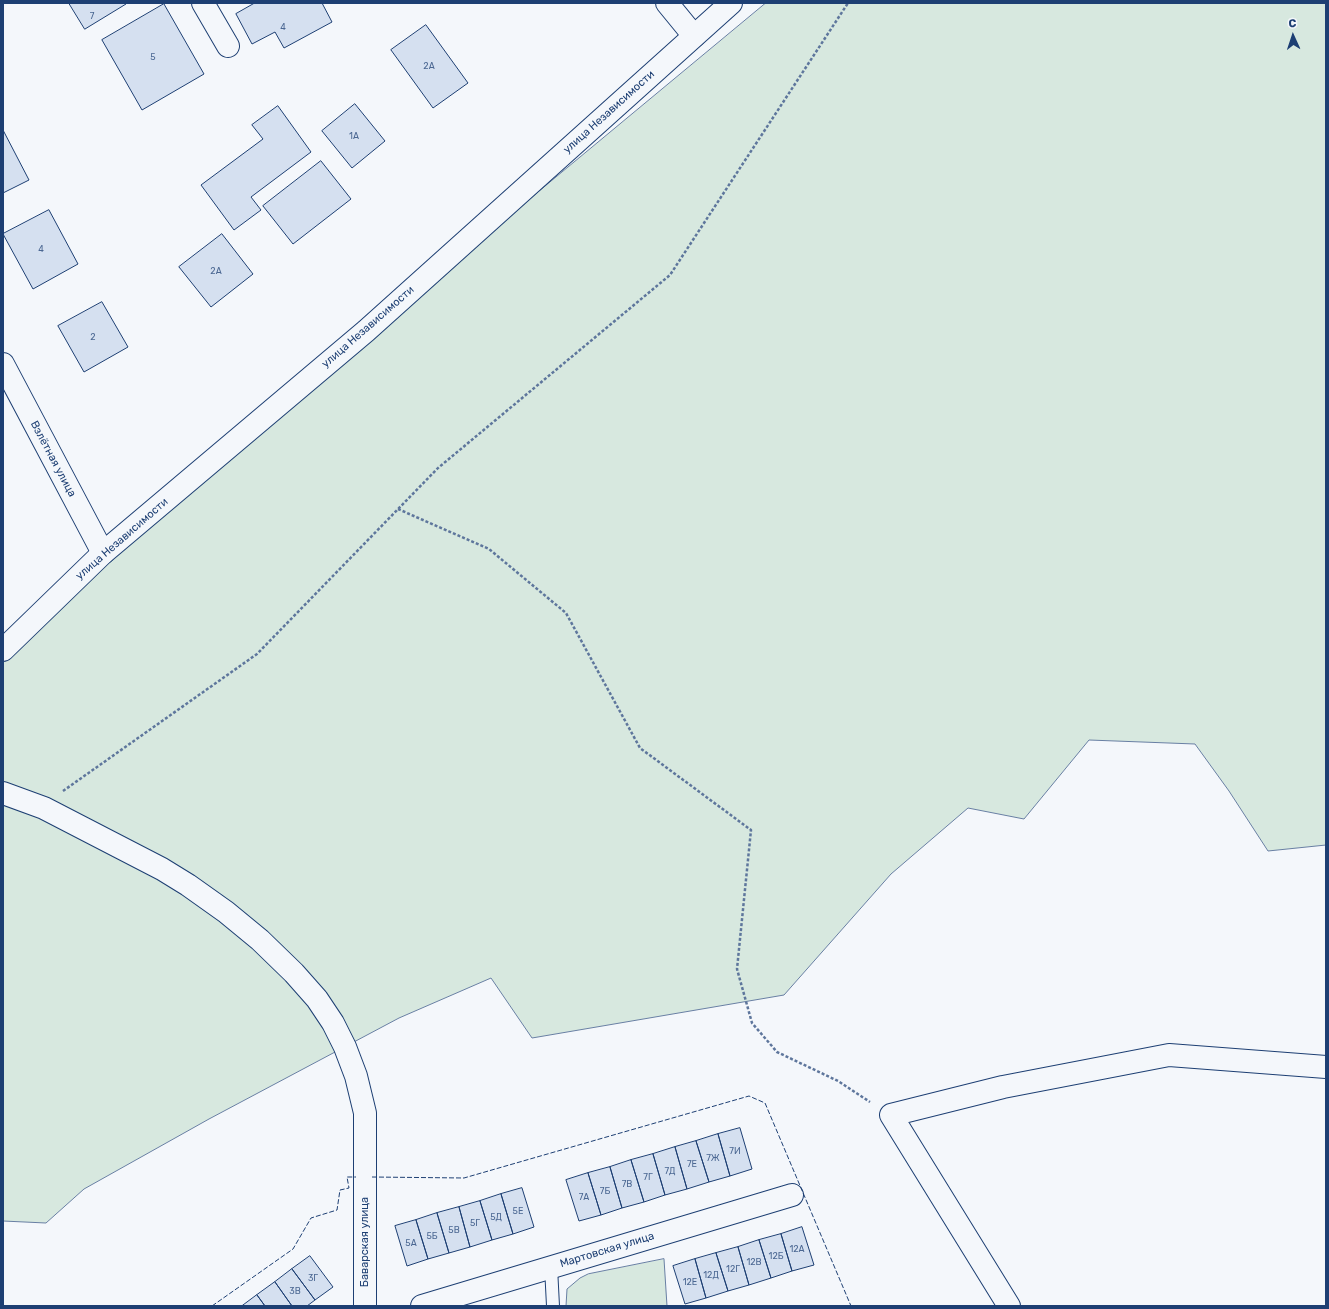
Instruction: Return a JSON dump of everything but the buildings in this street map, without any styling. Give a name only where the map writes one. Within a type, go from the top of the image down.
[{"type":"street","points":[[203,3],[228,46]]},
{"type":"street","points":[[667,3],[694,36]]},
{"type":"street","name":"улица Независимости","points":[[3,650],[103,553],[366,331],[731,3]]},
{"type":"street","name":"Взлётная улица","points":[[3,364],[103,553]]},
{"type":"street","name":"Баварская улица","points":[[3,793],[44,808],[162,869],[188,885],[226,912],[260,940],[294,973],[317,999],[345,1047],[356,1076],[365,1113],[365,1306]]},
{"type":"street","points":[[1009,1306],[891,1115],[1003,1087],[1169,1055],[1326,1067]]},
{"type":"street","name":"Мартовская улица","points":[[422,1306],[792,1195]]},
{"type":"lane","points":[[551,1267],[553,1306]]},
{"type":"path","points":[[44,808],[53,798],[257,654],[438,468],[670,275],[848,3]]},
{"type":"path","points":[[398,509],[489,549],[566,613],[640,748],[751,830],[737,969],[752,1024],[777,1052],[838,1081],[891,1115]]},
{"type":"shaded area","points":[[766,3],[1326,3],[1326,845],[1268,851],[1229,791],[1195,744],[1089,740],[1024,819],[968,808],[891,874],[784,995],[532,1038],[491,978],[399,1018],[209,1119],[84,1189],[46,1223],[3,1221],[3,657],[103,553]]},
{"type":"shaded area","points":[[664,1259],[667,1306],[566,1306],[567,1289],[580,1278],[588,1274]]},
{"type":"fence","points":[[372,1177],[464,1178],[749,1096],[765,1103],[851,1306]]},
{"type":"fence","points":[[212,1306],[293,1249],[311,1218],[337,1210],[340,1190],[349,1188],[347,1177],[356,1177]]}]
